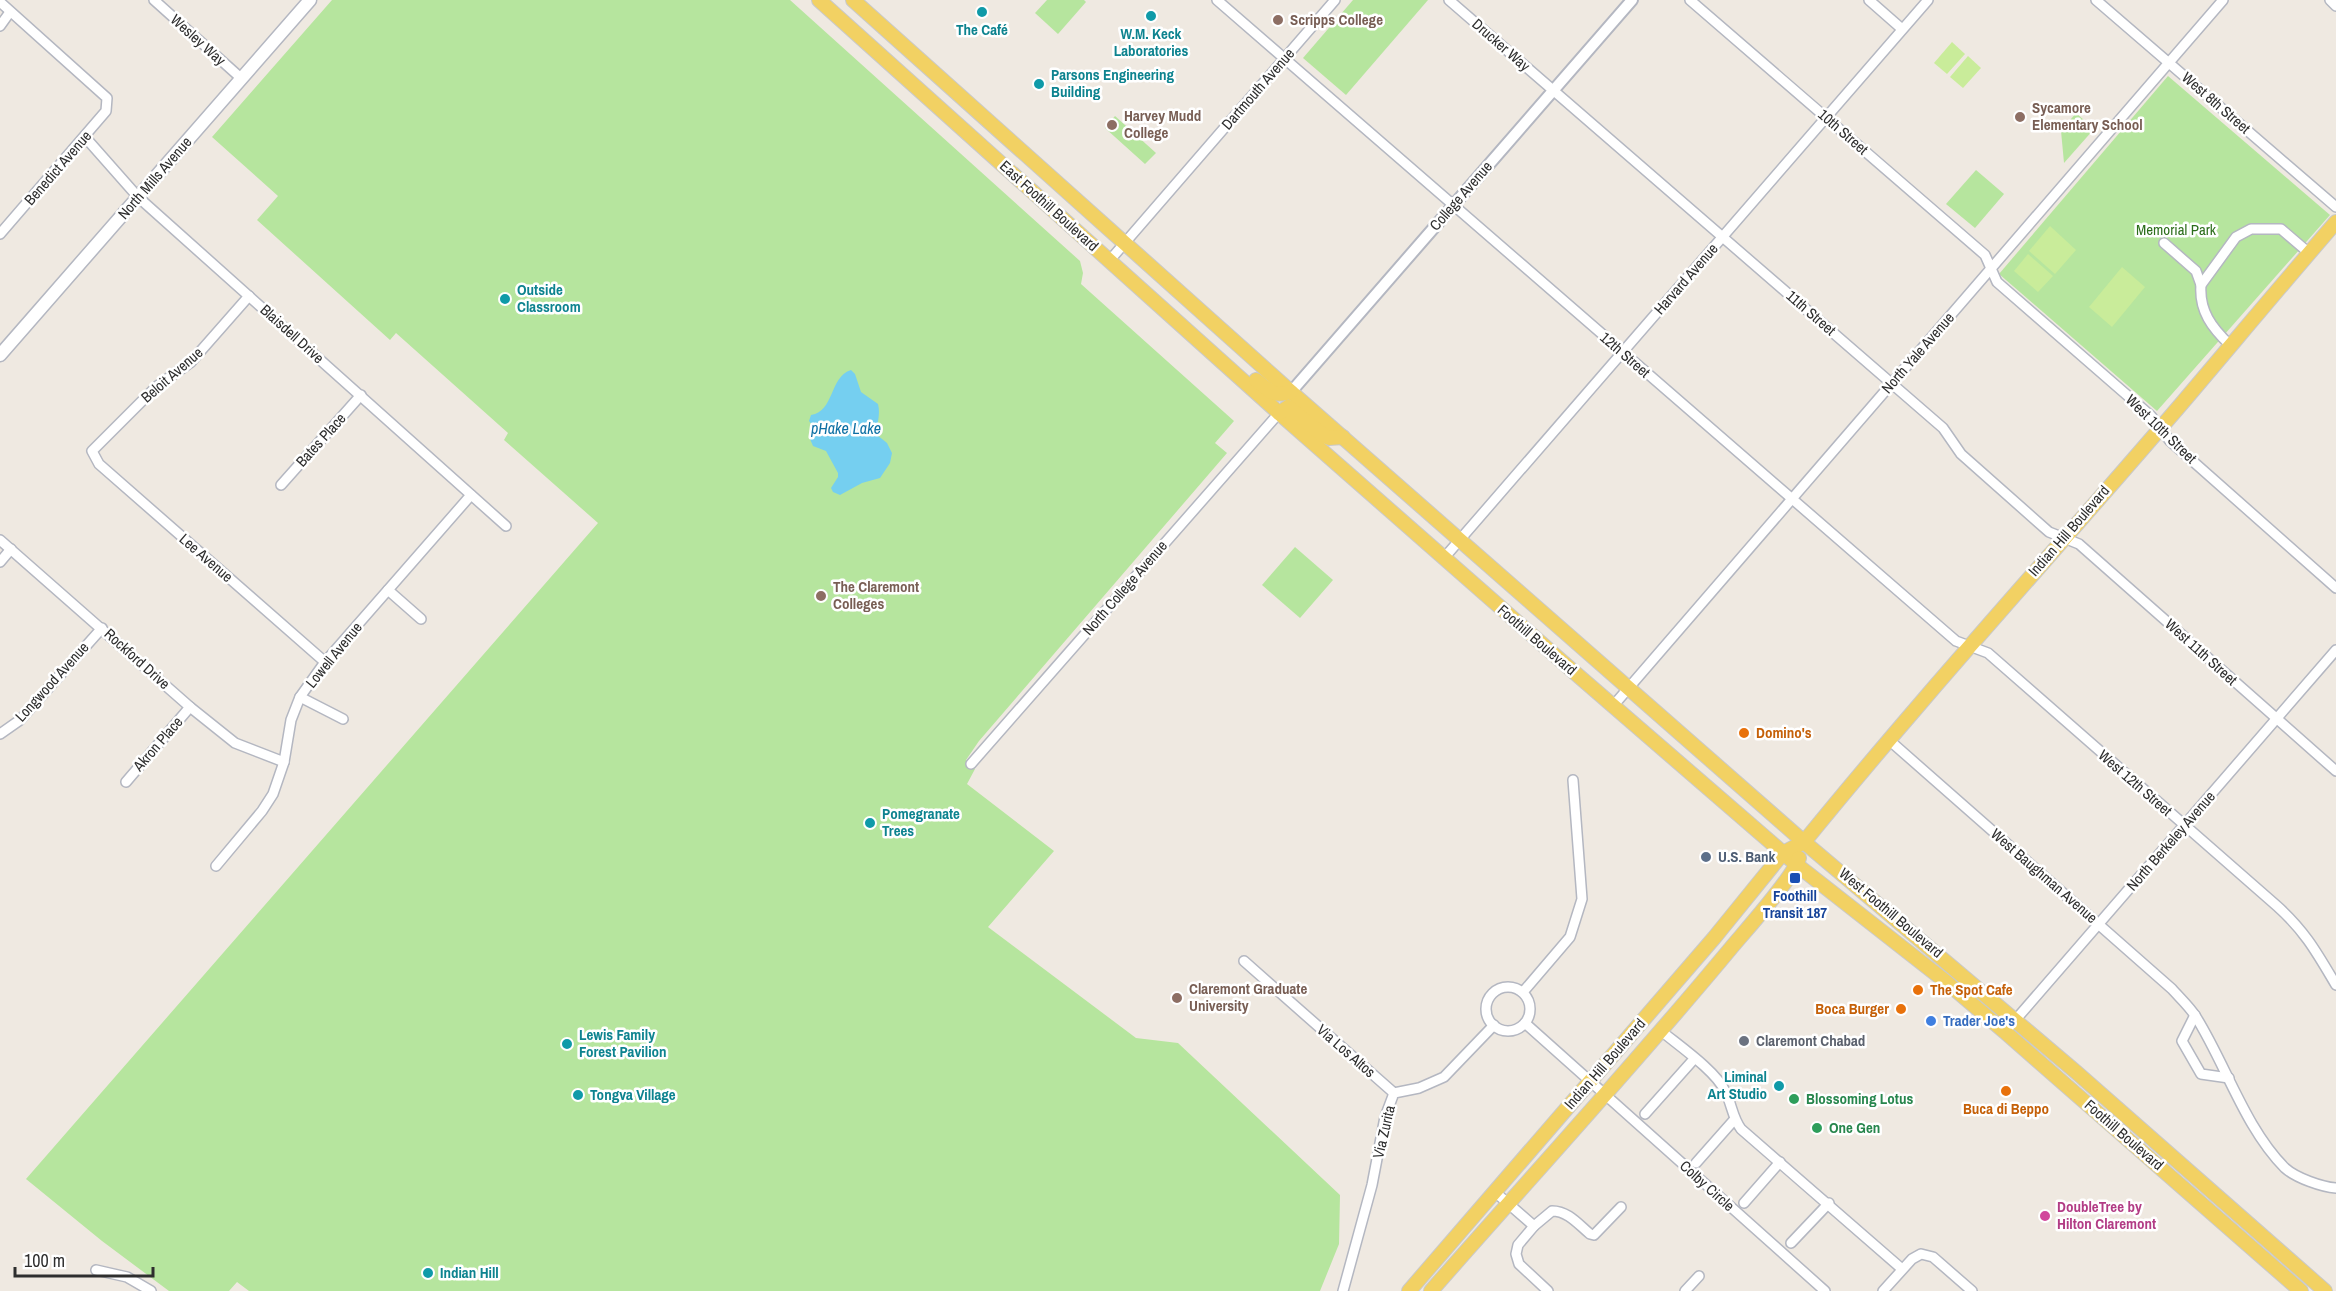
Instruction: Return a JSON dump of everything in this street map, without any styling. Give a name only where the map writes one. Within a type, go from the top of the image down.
[{"type":"main road","name":"North Mills Avenue","points":[[0,356],[310,0]]},
{"type":"main road","name":"East Foothill Boulevard","points":[[819,0],[1279,412]]},
{"type":"main road","name":"East Foothill Boulevard","points":[[853,0],[1291,392]]},
{"type":"main road","name":"Indian Hill Boulevard","points":[[1409,1291],[1714,938],[1783,853],[1804,842],[1889,740],[2336,222]]},
{"type":"main road","points":[[1223,362],[1243,370],[1273,393],[1279,395],[1291,392]]},
{"type":"main road","name":"Foothill Boulevard","points":[[1291,392],[1804,842]]},
{"type":"main road","points":[[1279,412],[1288,407],[1323,435],[1329,438],[1342,437]]},
{"type":"main road","name":"Foothill Boulevard","points":[[1279,412],[1797,865]]},
{"type":"main road","name":"Indian Hill Boulevard","points":[[1431,1291],[1735,944],[1797,865],[1804,842]]},
{"type":"main road","name":"West Foothill Boulevard","points":[[1804,842],[1977,986]]},
{"type":"main road","name":"West Foothill Boulevard","points":[[1797,865],[1945,981]]},
{"type":"main road","name":"Foothill Boulevard","points":[[1945,981],[2301,1291]]},
{"type":"main road","name":"Foothill Boulevard","points":[[1977,986],[2325,1291]]},
{"type":"street","name":"Wesley Way","points":[[154,0],[242,79]]},
{"type":"street","name":"Dartmouth Avenue","points":[[1110,260],[1335,0]]},
{"type":"street","name":"Drucker Way","points":[[1449,0],[1553,91]]},
{"type":"street","name":"College Avenue","points":[[1291,392],[1632,0]]},
{"type":"street","name":"10th Street","points":[[1690,0],[1985,255],[1991,268]]},
{"type":"street","points":[[1869,0],[1902,29]]},
{"type":"street","name":"Harvard Avenue","points":[[1444,558],[1928,0]]},
{"type":"street","name":"West 8th Street","points":[[2096,0],[2336,207]]},
{"type":"street","name":"North Yale Avenue","points":[[1613,706],[2223,0]]},
{"type":"street","points":[[2330,0],[2336,6]]},
{"type":"street","name":"12th Street","points":[[1217,1],[1956,641],[1971,645]]},
{"type":"street","points":[[0,2],[10,12],[0,26]]},
{"type":"street","name":"Benedict Avenue","points":[[0,234],[106,111],[107,98],[10,12]]},
{"type":"street","name":"11th Street","points":[[1553,91],[1943,428],[1961,454],[2049,531],[2064,538]]},
{"type":"street","name":"Blaisdell Drive","points":[[85,137],[138,197],[506,526]]},
{"type":"street","points":[[2201,285],[2235,237],[2251,229],[2281,229],[2309,253]]},
{"type":"street","points":[[2164,243],[2196,271],[2201,285],[2200,295],[2206,316],[2217,333],[2230,345]]},
{"type":"street","name":"West 10th Street","points":[[1991,268],[1997,282],[2151,416],[2170,441],[2336,588]]},
{"type":"street","name":"Beloit Avenue","points":[[92,450],[156,387],[191,362],[249,296]]},
{"type":"street","name":"Bates Place","points":[[281,485],[361,395]]},
{"type":"street","name":"North College Avenue","points":[[971,764],[1279,412]]},
{"type":"street","name":"Lee Avenue","points":[[92,450],[99,464],[325,662]]},
{"type":"street","name":"Lowell Avenue","points":[[216,866],[262,811],[273,794],[284,762],[291,720],[300,697],[325,662],[471,495]]},
{"type":"street","name":"West 11th Street","points":[[2064,538],[2079,544],[2336,771]]},
{"type":"street","name":"Rockford Drive","points":[[0,540],[190,707],[235,743],[284,762]]},
{"type":"street","points":[[0,562],[11,549]]},
{"type":"street","points":[[388,590],[421,620]]},
{"type":"street","name":"Longwood Avenue","points":[[0,734],[20,720],[102,628]]},
{"type":"street","name":"West 12th Street","points":[[1971,645],[1988,653],[2299,926],[2336,985]]},
{"type":"street","name":"North Berkeley Avenue","points":[[2005,1032],[2336,650]]},
{"type":"street","points":[[300,697],[343,719]]},
{"type":"street","name":"Akron Place","points":[[126,782],[190,707]]},
{"type":"street","name":"West Baughman Avenue","points":[[1889,740],[2172,989],[2195,1015],[2268,1147],[2287,1170],[2310,1181],[2336,1188]]},
{"type":"street","points":[[1523,992],[1570,937],[1582,899],[1573,780]]},
{"type":"street","name":"Via Los Altos","points":[[1244,961],[1394,1093]]},
{"type":"street","points":[[1507,987],[1523,992],[1530,1007],[1525,1023],[1510,1031],[1502,1030],[1494,1025],[1486,1010],[1487,1002],[1492,994],[1498,989],[1507,987]]},
{"type":"street","points":[[2195,1015],[2182,1041],[2200,1074],[2229,1078]]},
{"type":"street","name":"Colby Circle","points":[[1525,1023],[1825,1291]]},
{"type":"street","name":"Via Zurita","points":[[1343,1291],[1372,1185],[1385,1117],[1394,1093],[1419,1088],[1444,1077],[1494,1025]]},
{"type":"street","points":[[1660,1030],[1715,1076],[1725,1091],[1734,1120],[1742,1129],[1902,1269]]},
{"type":"street","points":[[1645,1114],[1694,1059]]},
{"type":"street","points":[[1696,1163],[1734,1120]]},
{"type":"street","points":[[1744,1203],[1780,1162]]},
{"type":"street","points":[[1495,1192],[1534,1226]]},
{"type":"street","points":[[1791,1244],[1828,1203]]},
{"type":"street","points":[[1548,1291],[1519,1264],[1516,1254],[1518,1245],[1534,1226],[1552,1211],[1559,1211],[1567,1214],[1594,1235],[1621,1207]]},
{"type":"street","points":[[1883,1291],[1912,1259],[1922,1254],[1932,1257],[1972,1291]]},
{"type":"street","points":[[96,1270],[127,1277],[151,1291]]},
{"type":"street","points":[[1685,1291],[1699,1276]]},
{"type":"green space","name":"The Claremont Colleges","points":[[332,0],[790,0],[1080,261],[1083,273],[1081,284],[1234,421],[1215,443],[1227,453],[979,741],[966,760],[975,769],[967,784],[1054,851],[988,927],[1136,1038],[1178,1043],[1340,1195],[1339,1244],[1320,1291],[249,1291],[237,1282],[229,1291],[169,1291],[102,1241],[26,1179],[598,523],[504,440],[508,433],[396,333],[390,340],[257,220],[278,196],[212,137]]},
{"type":"green space","points":[[1047,0],[1084,0],[1086,2],[1058,34],[1035,13]]},
{"type":"green space","points":[[1353,0],[1428,0],[1346,95],[1303,58]]},
{"type":"green space","points":[[1952,42],[1965,54],[1947,74],[1934,63]]},
{"type":"green space","points":[[1968,56],[1981,68],[1963,88],[1950,77]]},
{"type":"green space","name":"Memorial Park","points":[[2168,76],[2330,215],[2157,411],[1999,274]]},
{"type":"green space","points":[[2076,113],[2094,129],[2064,163],[2061,131]]},
{"type":"green space","points":[[1115,116],[1156,153],[1145,164],[1105,128]]},
{"type":"green space","points":[[1976,170],[2004,194],[1975,228],[1946,204]]},
{"type":"green space","points":[[2050,226],[2076,250],[2055,274],[2029,251]]},
{"type":"green space","points":[[2028,254],[2053,276],[2038,292],[2014,271]]},
{"type":"green space","points":[[2122,267],[2145,287],[2112,327],[2089,307]]},
{"type":"green space","points":[[1295,547],[1333,580],[1300,618],[1262,585]]},
{"type":"water","name":"pHake Lake","points":[[851,370],[855,374],[861,392],[878,404],[877,435],[887,443],[892,453],[890,463],[880,478],[862,483],[840,495],[833,492],[831,488],[838,473],[826,451],[813,446],[810,439],[813,426],[809,421],[811,415],[824,407],[839,379]]},
{"type":"place","name":"The Café","points":[[982,12]]},
{"type":"place","name":"W.M. Keck Laboratories","points":[[1151,16]]},
{"type":"place","name":"Scripps College","points":[[1278,20]]},
{"type":"place","name":"Parsons Engineering Building","points":[[1039,84]]},
{"type":"place","name":"Sycamore Elementary School","points":[[2020,117]]},
{"type":"place","name":"Harvey Mudd College","points":[[1112,125]]},
{"type":"place","name":"Outside Classroom","points":[[505,299]]},
{"type":"place","name":"The Claremont Colleges","points":[[821,596]]},
{"type":"place","name":"Domino's","points":[[1744,733]]},
{"type":"place","name":"Pomegranate Trees","points":[[870,823]]},
{"type":"place","name":"U.S. Bank","points":[[1706,857]]},
{"type":"place","name":"Foothill Transit 187","points":[[1795,878]]},
{"type":"place","name":"The Spot Cafe","points":[[1918,990]]},
{"type":"place","name":"Claremont Graduate University","points":[[1177,998]]},
{"type":"place","name":"Boca Burger","points":[[1901,1009]]},
{"type":"place","name":"Trader Joe's","points":[[1931,1021]]},
{"type":"place","name":"Claremont Chabad","points":[[1744,1041]]},
{"type":"place","name":"Lewis Family Forest Pavilion","points":[[567,1044]]},
{"type":"place","name":"Liminal Art Studio","points":[[1779,1086]]},
{"type":"place","name":"Buca di Beppo","points":[[2006,1091]]},
{"type":"place","name":"Tongva Village","points":[[578,1095]]},
{"type":"place","name":"Blossoming Lotus","points":[[1794,1099]]},
{"type":"place","name":"One Gen","points":[[1817,1128]]},
{"type":"place","name":"DoubleTree by Hilton Claremont","points":[[2045,1216]]},
{"type":"place","name":"Indian Hill","points":[[428,1273]]}]
